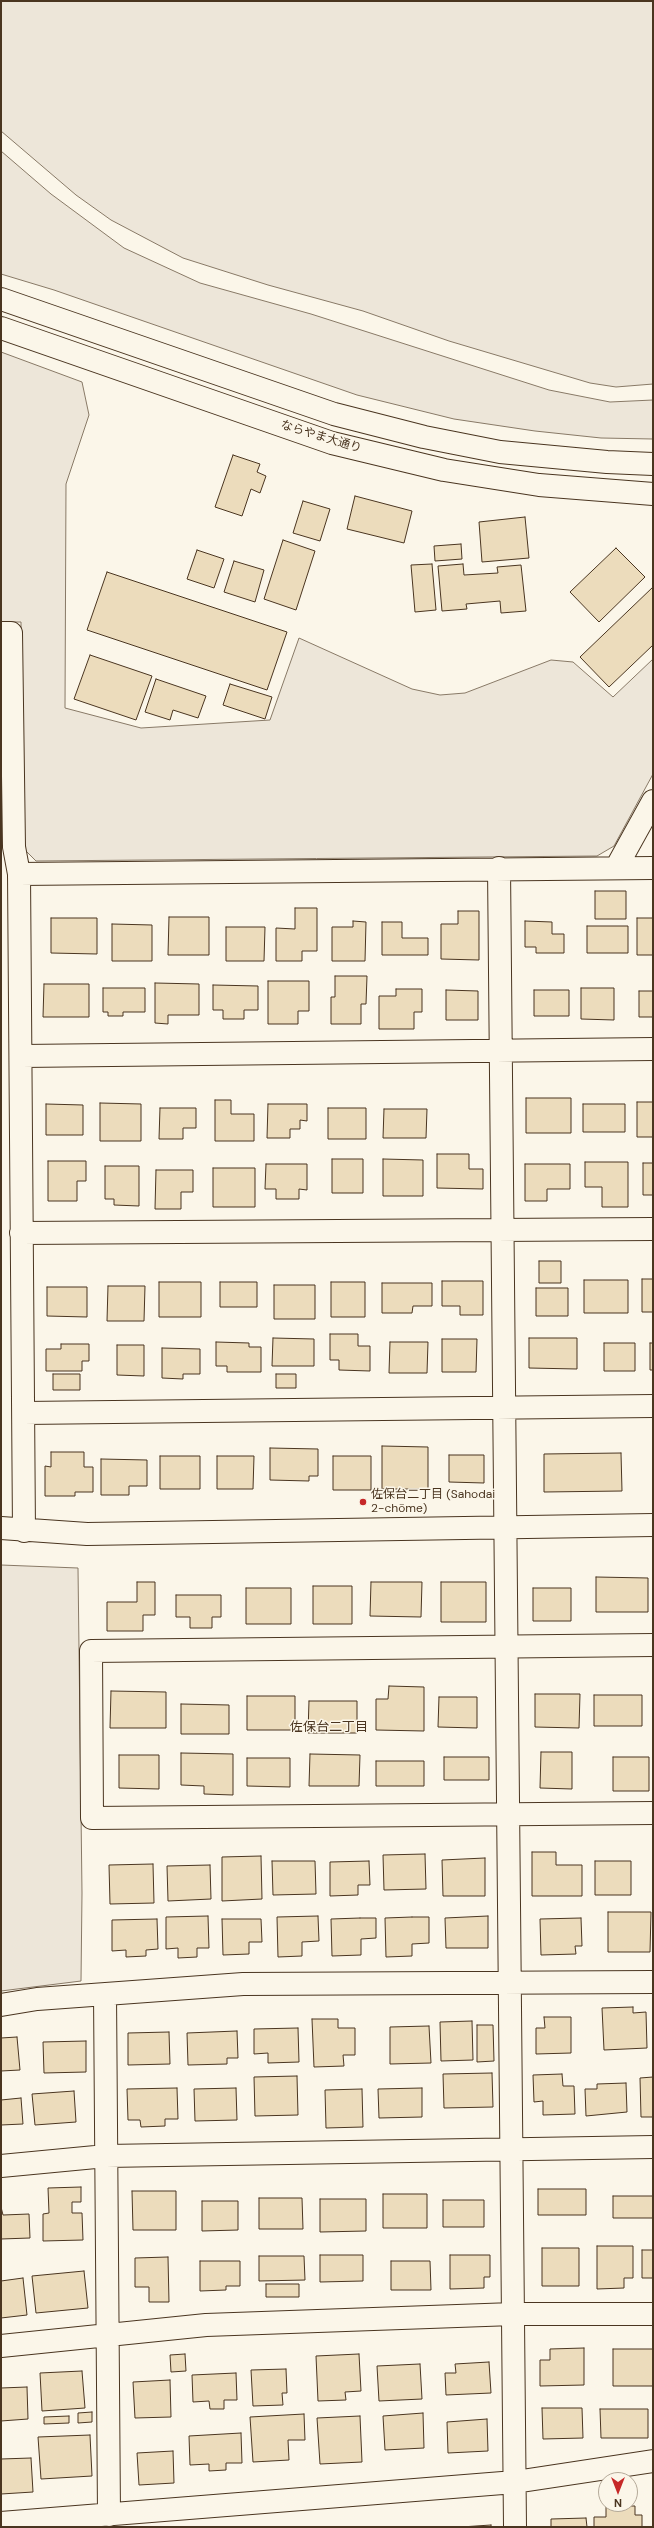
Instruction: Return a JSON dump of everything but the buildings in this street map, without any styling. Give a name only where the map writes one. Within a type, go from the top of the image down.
[{"type":"street","points":[[1,299],[334,414],[424,437],[500,452],[607,462],[653,464]]},
{"type":"street","name":"ならやま大通り","points":[[1,328],[332,443],[444,470],[517,482],[596,491],[653,494]]},
{"type":"street","points":[[1,633],[11,634],[14,847],[19,874],[22,1056],[21,1233],[24,1531]]},
{"type":"street","points":[[616,868],[653,801]]},
{"type":"street","points":[[19,874],[499,868],[653,868]]},
{"type":"street","points":[[499,868],[506,1408],[516,2527]]},
{"type":"street","points":[[22,1056],[653,1049]]},
{"type":"street","points":[[21,1233],[653,1229]]},
{"type":"street","points":[[24,1413],[653,1406]]},
{"type":"street","points":[[1,1528],[24,1531],[87,1534],[507,1526],[653,1525]]},
{"type":"street","points":[[653,1645],[91,1651],[92,1818],[653,1813]]},
{"type":"street","points":[[1,2005],[37,1999],[243,1984],[653,1982]]},
{"type":"street","points":[[104,1994],[109,2515]]},
{"type":"street","points":[[1,2166],[106,2156],[653,2147]]},
{"type":"street","points":[[1,2346],[206,2325],[514,2314],[653,2314]]},
{"type":"street","points":[[1,2523],[515,2482],[653,2461]]},
{"type":"shaded area","points":[[1,1],[653,1],[653,384],[616,387],[590,383],[449,341],[363,311],[268,285],[183,258],[111,220],[76,195],[1,131]]},
{"type":"shaded area","points":[[1,151],[51,194],[124,248],[200,283],[311,314],[549,390],[610,402],[653,400],[653,439],[601,438],[535,431],[454,419],[357,395],[54,290],[1,274]]},
{"type":"shaded area","points":[[1,352],[82,382],[89,415],[66,484],[65,708],[141,728],[270,720],[299,638],[412,689],[440,695],[465,693],[551,660],[573,662],[613,697],[653,659],[653,774],[614,846],[597,856],[36,861],[22,847],[21,622],[1,622]]},
{"type":"shaded area","points":[[1,1565],[78,1568],[82,1893],[81,1981],[1,1991]]},
{"type":"place","name":"佐保台二丁目 (Sahodai 2-chōme)","points":[[363,1502]]},
{"type":"district","name":"佐保台二丁目","points":[[329,1728]]}]
